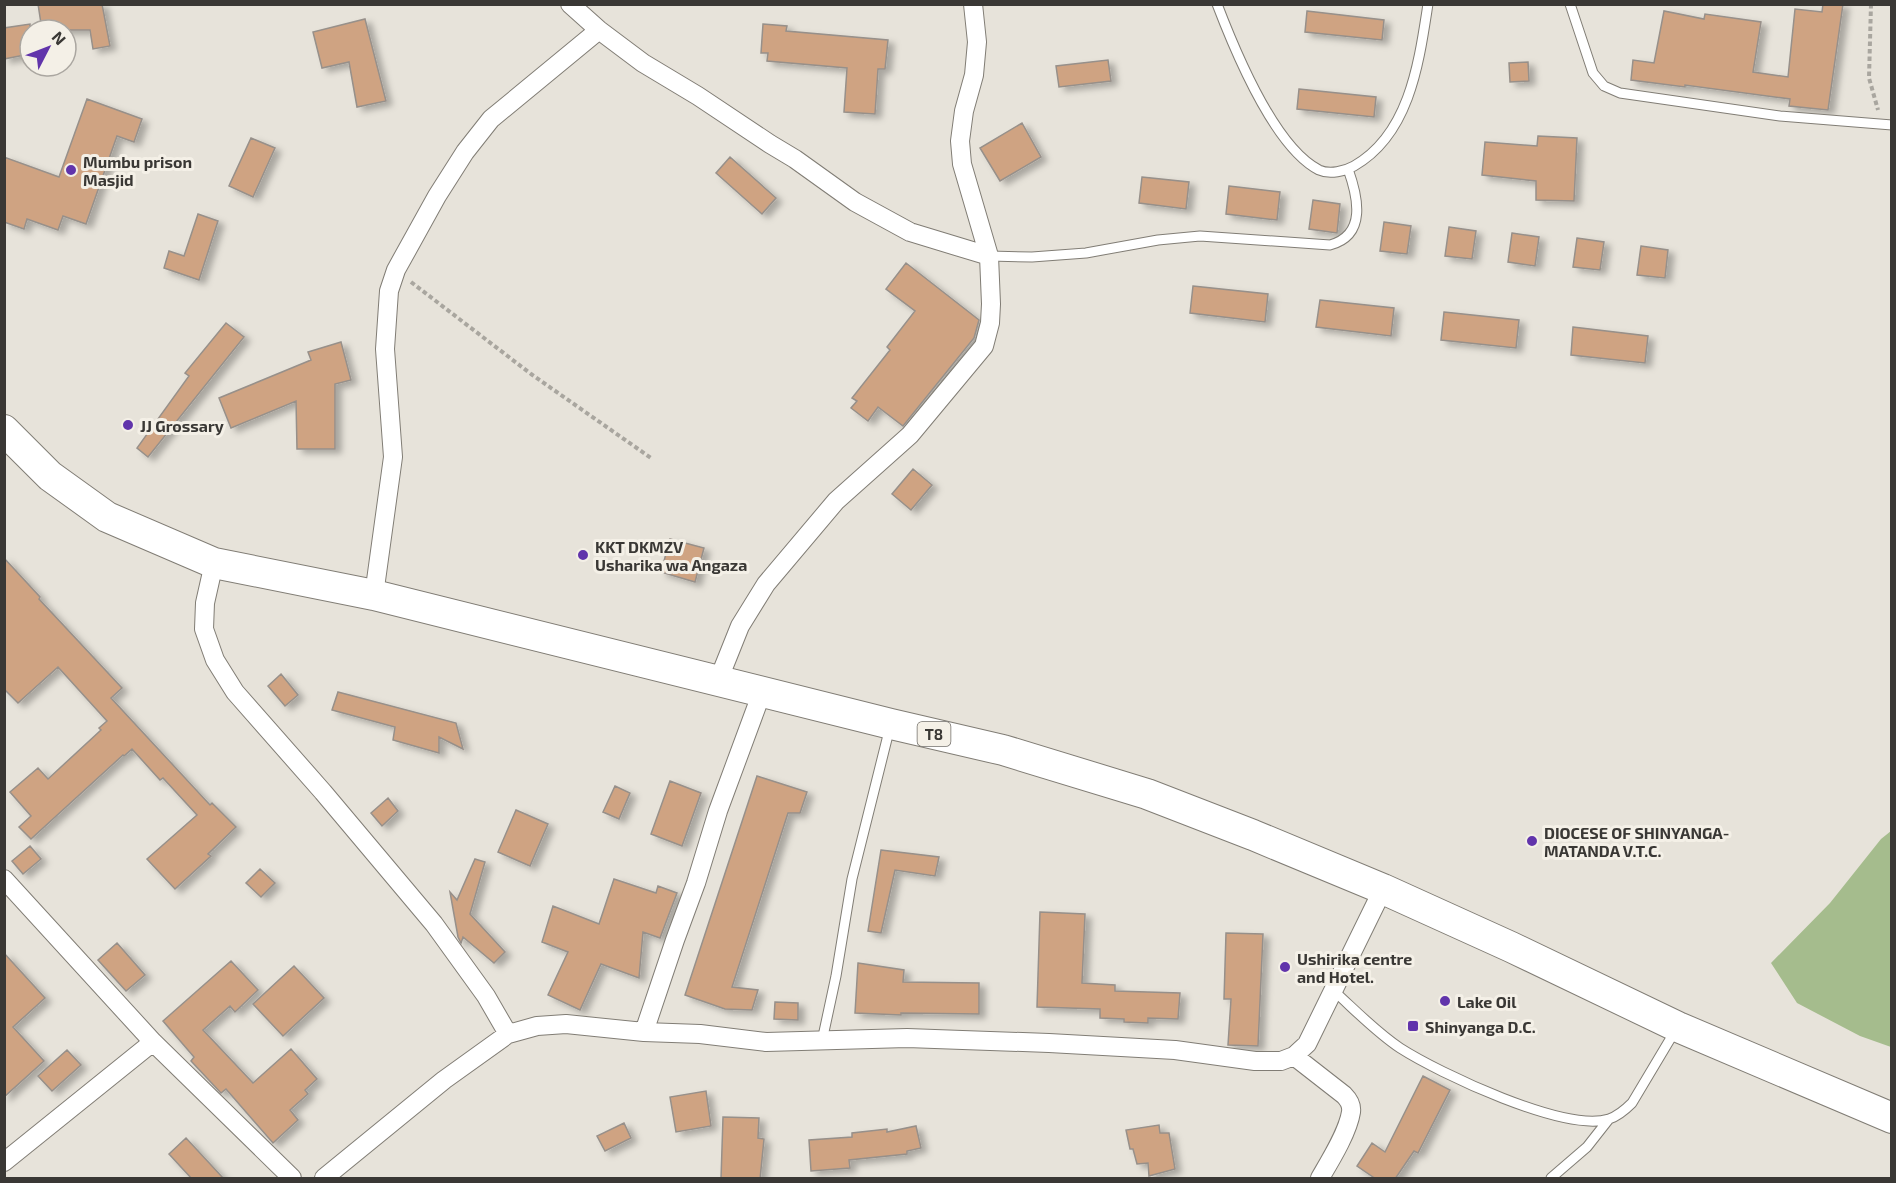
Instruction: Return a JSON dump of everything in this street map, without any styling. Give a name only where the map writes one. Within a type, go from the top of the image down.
[{"type":"highway","name":"T8","points":[[4,430],[50,476],[107,517],[214,563],[374,595],[1003,750],[1147,794],[1383,889],[1678,1027],[1892,1118]]},
{"type":"street","points":[[570,4],[599,30],[643,63],[795,159],[855,202],[910,232],[989,256]]},
{"type":"street","points":[[718,681],[740,626],[766,584],[837,501],[910,435],[984,346],[990,323],[989,256],[962,164],[960,141],[964,111],[974,75],[977,42],[974,4]]},
{"type":"street","points":[[374,595],[393,457],[385,349],[389,291],[396,270],[437,196],[465,152],[491,119],[599,30]]},
{"type":"street","points":[[214,563],[205,603],[204,629],[215,660],[235,692],[434,924],[486,996],[508,1034]]},
{"type":"street","points":[[644,1032],[696,883],[718,811],[762,692]]},
{"type":"street","points":[[4,879],[153,1042],[292,1179]]},
{"type":"street","points":[[324,1179],[444,1080],[508,1034],[537,1026],[566,1024],[644,1032],[700,1034],[766,1042],[907,1038],[1049,1043],[1175,1050],[1255,1061],[1281,1061],[1294,1056],[1307,1044],[1383,889]]},
{"type":"street","points":[[4,1162],[153,1042]]},
{"type":"street","points":[[1294,1056],[1344,1095],[1352,1111],[1342,1137],[1320,1179]]},
{"type":"lane","points":[[1217,4],[1268,113],[1289,144],[1304,159],[1327,173],[1348,169],[1370,154],[1388,134],[1401,113],[1414,80],[1428,4]]},
{"type":"lane","points":[[1570,4],[1593,73],[1604,86],[1620,93],[1780,116],[1888,121]]},
{"type":"lane","points":[[989,256],[1032,257],[1086,253],[1158,240],[1200,236],[1330,245],[1348,237],[1354,226],[1355,190],[1348,169]]},
{"type":"lane","points":[[822,1042],[836,976],[852,879],[891,724]]},
{"type":"lane","points":[[1334,991],[1398,1046],[1472,1085],[1528,1107],[1563,1117],[1593,1121],[1609,1119]]},
{"type":"lane","points":[[1551,1179],[1587,1147],[1609,1119],[1626,1109],[1637,1097],[1678,1027]]},
{"type":"path","points":[[1871,4],[1869,78],[1878,110],[1888,121]]},
{"type":"path","points":[[396,270],[531,374],[651,458]]},
{"type":"green space","points":[[1891,831],[1891,1047],[1860,1036],[1797,1003],[1771,963],[1830,903],[1881,839]]},
{"type":"building","points":[[38,4],[102,4],[110,46],[93,49],[90,30],[78,30],[78,18],[40,18]]},
{"type":"building","points":[[1823,4],[1843,4],[1828,110],[1789,106],[1790,99],[1631,80],[1633,60],[1654,63],[1664,11],[1704,19],[1705,14],[1761,22],[1753,72],[1788,77],[1795,9],[1822,12]]},
{"type":"building","points":[[1307,11],[1384,20],[1382,40],[1305,32]]},
{"type":"building","points":[[365,19],[386,101],[357,107],[349,62],[322,68],[313,32]]},
{"type":"building","points":[[763,24],[787,26],[786,31],[888,40],[885,69],[878,69],[875,114],[844,112],[847,68],[767,61],[768,53],[761,53]]},
{"type":"building","points":[[18,26],[18,56],[4,59],[4,28]]},
{"type":"building","points":[[1108,60],[1111,81],[1059,87],[1056,66]]},
{"type":"building","points":[[1528,62],[1529,81],[1510,82],[1509,63]]},
{"type":"building","points":[[1299,89],[1376,97],[1374,117],[1297,109]]},
{"type":"building","points":[[87,99],[142,119],[134,142],[117,136],[86,224],[63,216],[58,230],[27,219],[24,229],[4,222],[4,157],[59,177]]},
{"type":"building","points":[[1022,123],[1041,157],[1000,181],[980,148]]},
{"type":"building","points":[[1538,136],[1577,138],[1574,201],[1536,200],[1536,181],[1482,175],[1485,142],[1537,146]]},
{"type":"building","points":[[251,138],[275,148],[253,197],[229,186]]},
{"type":"building","points":[[730,157],[776,198],[762,214],[716,173]]},
{"type":"building","points":[[1142,177],[1189,182],[1186,209],[1139,203]]},
{"type":"building","points":[[1229,186],[1280,192],[1277,220],[1226,214]]},
{"type":"building","points":[[1313,200],[1340,204],[1337,233],[1309,229]]},
{"type":"building","points":[[198,214],[218,221],[199,280],[164,268],[169,251],[184,256]]},
{"type":"building","points":[[1384,222],[1411,226],[1407,254],[1380,251]]},
{"type":"building","points":[[1449,227],[1476,231],[1472,259],[1445,256]]},
{"type":"building","points":[[1512,233],[1539,237],[1535,266],[1508,262]]},
{"type":"building","points":[[1577,238],[1604,242],[1600,270],[1573,267]]},
{"type":"building","points":[[1641,246],[1668,250],[1665,278],[1637,275]]},
{"type":"building","points":[[906,263],[979,320],[974,338],[903,426],[878,407],[868,421],[851,408],[857,401],[852,398],[890,350],[887,347],[915,311],[886,289]]},
{"type":"building","points":[[1193,286],[1268,294],[1265,322],[1190,313]]},
{"type":"building","points":[[1320,300],[1394,308],[1391,336],[1316,327]]},
{"type":"building","points":[[1444,312],[1519,320],[1516,348],[1441,340]]},
{"type":"building","points":[[226,323],[244,337],[148,457],[137,448],[189,376],[185,373]]},
{"type":"building","points":[[1573,327],[1648,336],[1645,363],[1571,355]]},
{"type":"building","points":[[341,342],[351,380],[335,384],[335,449],[297,449],[296,401],[231,428],[219,398],[311,360],[308,352]]},
{"type":"building","points":[[913,469],[932,485],[911,510],[892,494]]},
{"type":"building","points":[[670,539],[704,548],[695,582],[661,572]]},
{"type":"building","points":[[4,558],[122,688],[111,698],[210,805],[212,803],[236,827],[208,854],[211,856],[175,889],[147,859],[197,815],[163,778],[160,780],[132,749],[31,839],[19,827],[31,816],[10,792],[38,768],[48,779],[101,730],[99,728],[107,721],[58,667],[18,703],[4,689]]},
{"type":"building","points":[[281,674],[298,695],[285,706],[268,686]]},
{"type":"building","points":[[338,692],[456,723],[463,749],[439,737],[439,753],[393,740],[395,727],[332,710]]},
{"type":"building","points":[[757,776],[807,792],[800,813],[788,813],[732,987],[758,990],[752,1010],[725,1009],[685,995]]},
{"type":"building","points":[[670,781],[701,793],[682,846],[651,834]]},
{"type":"building","points":[[615,786],[630,793],[619,819],[603,812]]},
{"type":"building","points":[[388,798],[398,811],[382,826],[371,813]]},
{"type":"building","points":[[516,810],[548,824],[530,866],[498,852]]},
{"type":"building","points":[[30,846],[41,859],[23,874],[12,861]]},
{"type":"building","points":[[881,850],[939,857],[935,876],[895,870],[881,933],[868,931]]},
{"type":"building","points":[[475,859],[485,862],[470,914],[505,952],[494,963],[463,937],[461,943],[458,937],[450,892],[457,900]]},
{"type":"building","points":[[260,869],[275,883],[261,897],[246,883]]},
{"type":"building","points":[[614,879],[656,893],[658,886],[677,893],[660,938],[643,932],[639,978],[601,964],[580,1010],[548,995],[568,952],[542,942],[553,906],[599,924]]},
{"type":"building","points":[[1040,912],[1085,914],[1082,983],[1115,985],[1115,991],[1180,993],[1178,1019],[1148,1018],[1148,1023],[1124,1022],[1124,1019],[1100,1018],[1100,1009],[1037,1007]]},
{"type":"building","points":[[1226,933],[1263,934],[1258,1046],[1228,1045],[1231,999],[1224,999]]},
{"type":"building","points":[[117,943],[145,975],[126,991],[98,960]]},
{"type":"building","points":[[4,953],[45,998],[13,1027],[44,1061],[4,1097]]},
{"type":"building","points":[[231,961],[258,990],[235,1012],[230,1006],[203,1030],[253,1083],[291,1049],[317,1079],[305,1090],[308,1094],[290,1110],[298,1120],[273,1143],[226,1089],[221,1093],[191,1061],[194,1057],[163,1021]]},
{"type":"building","points":[[858,963],[904,970],[903,982],[979,983],[979,1014],[855,1013]]},
{"type":"building","points":[[294,966],[324,998],[283,1036],[253,1004]]},
{"type":"building","points":[[775,1002],[798,1003],[798,1020],[774,1019]]},
{"type":"building","points":[[67,1050],[81,1065],[52,1091],[38,1076]]},
{"type":"building","points":[[1423,1076],[1450,1090],[1418,1153],[1414,1151],[1395,1179],[1376,1179],[1357,1166],[1372,1143],[1385,1152]]},
{"type":"building","points":[[706,1091],[711,1126],[676,1132],[670,1097]]},
{"type":"building","points":[[723,1117],[759,1118],[758,1138],[764,1139],[760,1179],[721,1179]]},
{"type":"building","points":[[624,1123],[631,1138],[605,1151],[597,1136]]},
{"type":"building","points":[[1159,1125],[1160,1133],[1169,1133],[1175,1169],[1149,1176],[1148,1163],[1137,1164],[1133,1149],[1130,1149],[1126,1130]]},
{"type":"building","points":[[916,1126],[921,1148],[907,1151],[907,1154],[849,1160],[850,1168],[811,1171],[809,1140],[852,1137],[852,1133],[887,1129],[887,1132]]},
{"type":"building","points":[[186,1138],[224,1179],[192,1179],[169,1154]]},
{"type":"place","name":"Mumbu prison Masjid","points":[[71,170]]},
{"type":"place","name":"JJ Grossary","points":[[128,425]]},
{"type":"place","name":"KKT DKMZV Usharika wa Angaza","points":[[583,555]]},
{"type":"place","name":"DIOCESE OF SHINYANGA- MATANDA V.T.C.","points":[[1532,841]]},
{"type":"place","name":"Ushirika centre and Hotel.","points":[[1285,967]]},
{"type":"place","name":"Lake Oil","points":[[1445,1001]]},
{"type":"place","name":"Shinyanga D.C.","points":[[1413,1026]]}]
